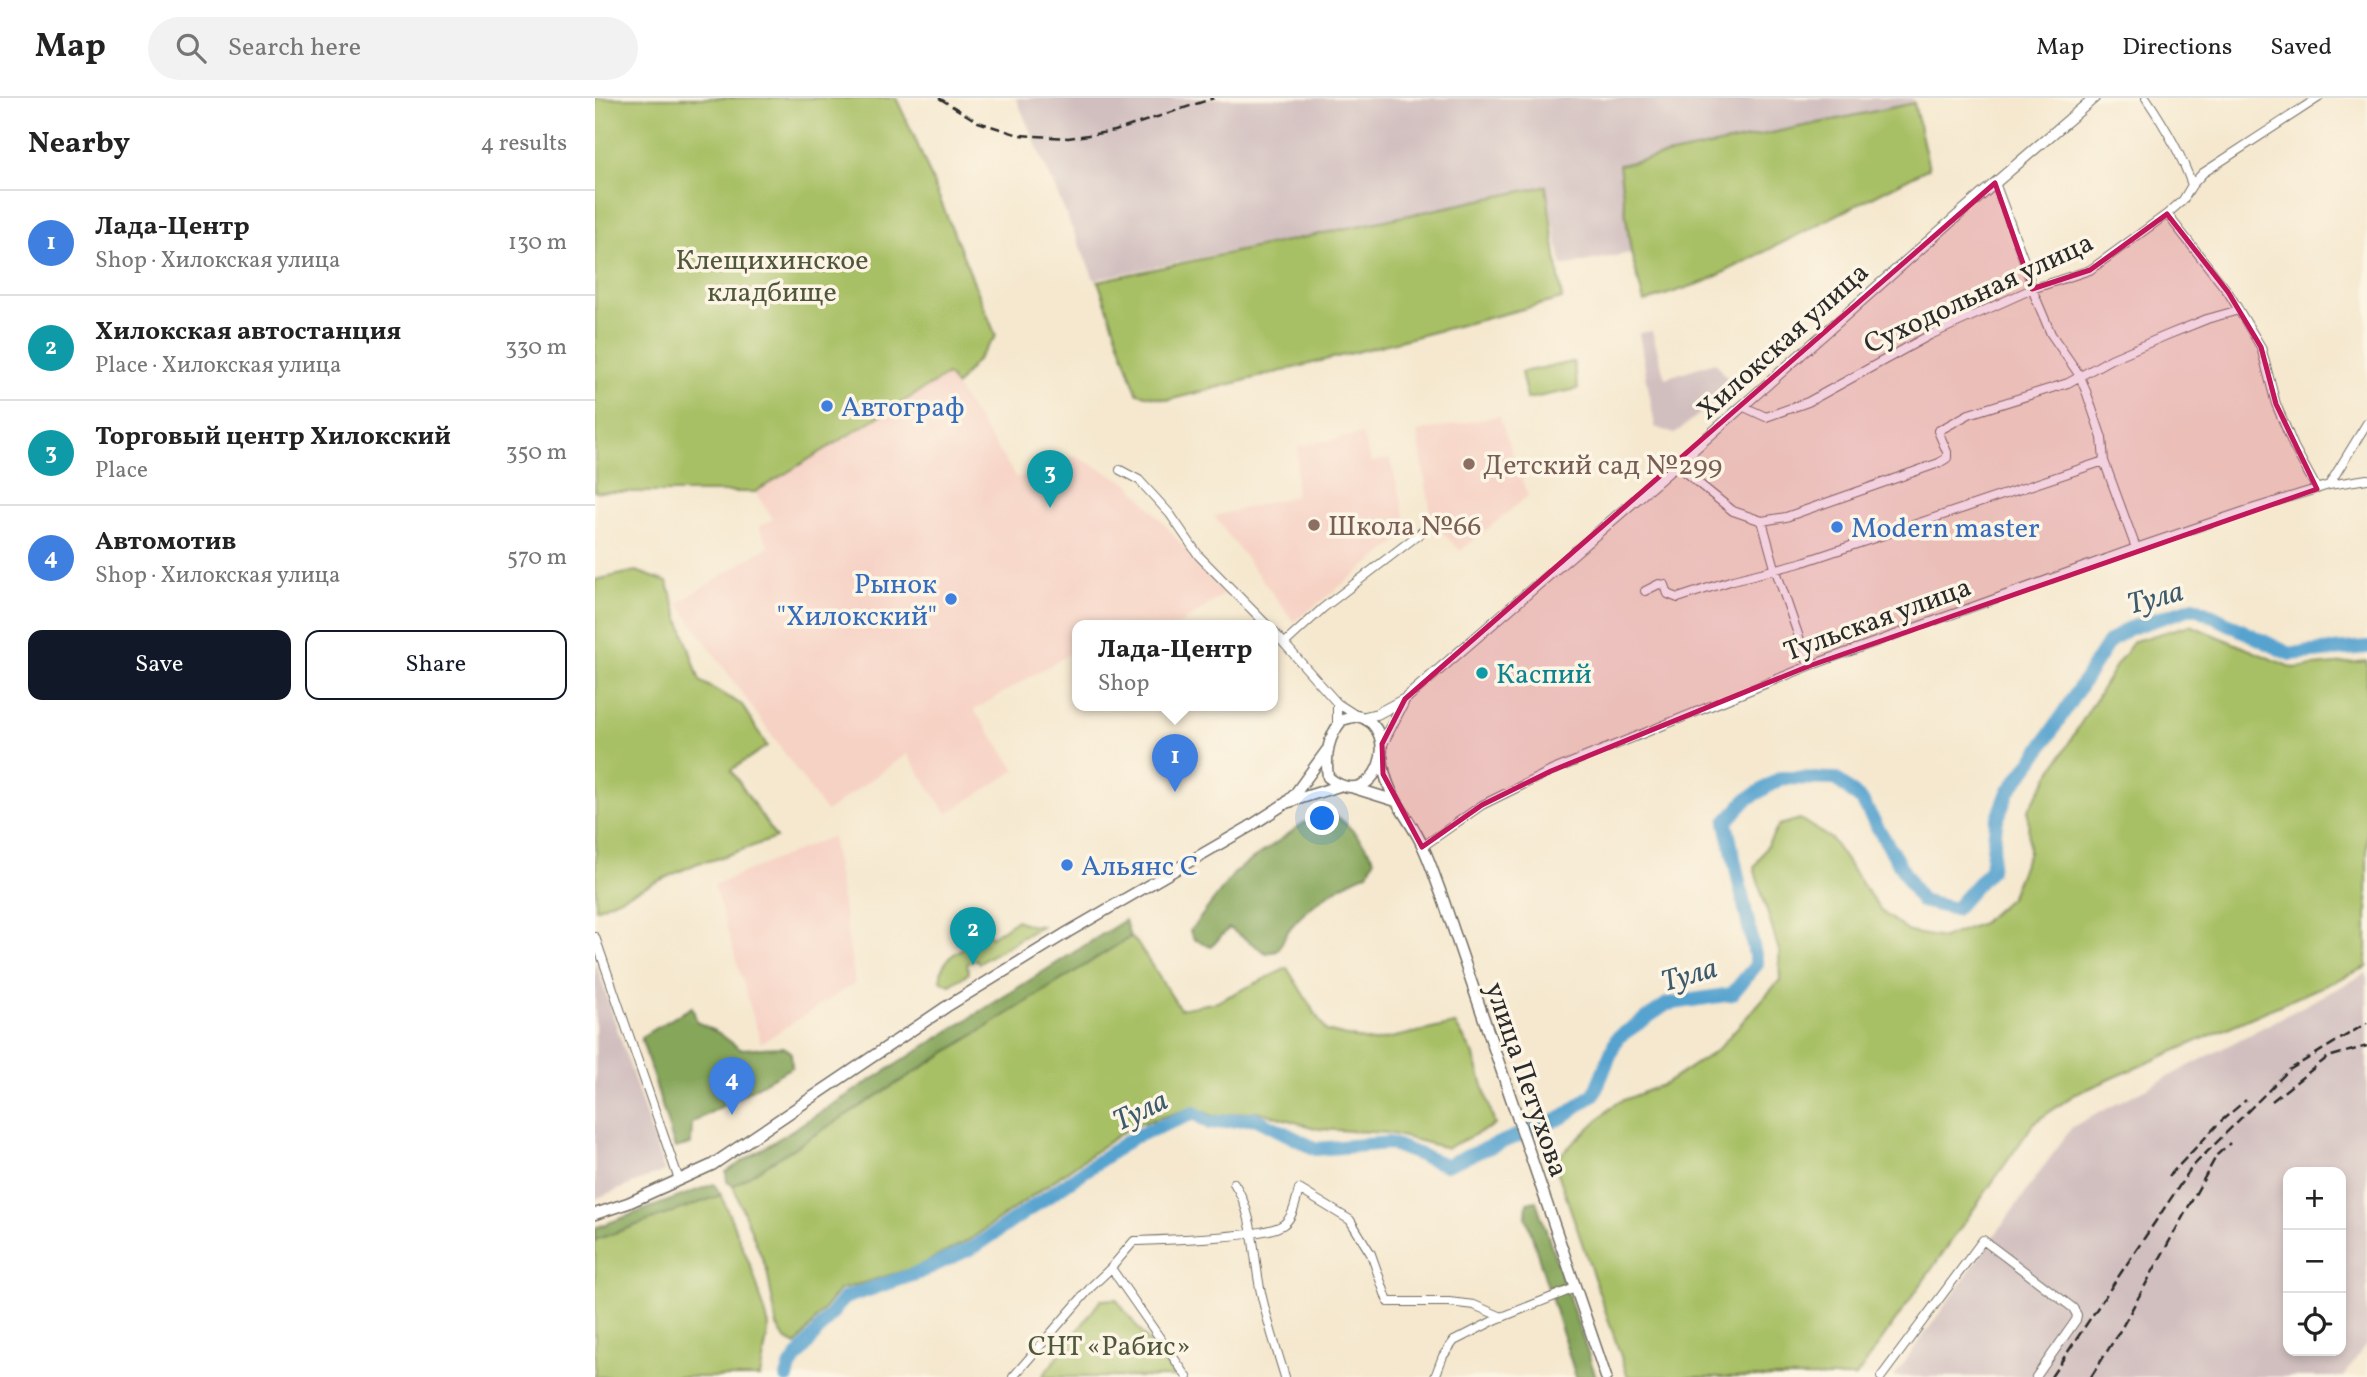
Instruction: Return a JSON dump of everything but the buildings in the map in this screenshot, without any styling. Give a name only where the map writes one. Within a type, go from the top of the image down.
[{"type":"highway","points":[[1286,803],[1327,750],[1342,720],[1361,717],[1379,734],[1382,750],[1373,778],[1354,788]]},
{"type":"highway","points":[[1327,750],[1328,777],[1339,786]]},
{"type":"highway","name":"улица Петухова","points":[[1382,750],[1383,774],[1422,846],[1442,897],[1605,1377]]},
{"type":"highway","points":[[595,1214],[712,1165],[946,1007],[1286,803],[1339,786],[1396,801]]},
{"type":"main road","name":"Хилокская улица","points":[[1405,699],[2094,98]]},
{"type":"main road","points":[[1361,717],[1377,714],[1405,699]]},
{"type":"main road","points":[[1382,750],[1405,699]]},
{"type":"street","points":[[2146,98],[2186,165],[2192,185]]},
{"type":"street","name":"Суходольная улица","points":[[1742,406],[1766,417],[1783,412],[1808,402],[1930,335],[2032,289],[2090,270],[2167,214],[2183,200],[2192,185],[2220,162],[2318,98]]},
{"type":"street","points":[[1995,183],[2032,289],[2051,334],[2080,376],[2102,438],[2104,461],[2137,548]]},
{"type":"street","points":[[2167,214],[2205,259],[2261,347],[2276,404],[2294,447],[2317,489]]},
{"type":"street","points":[[1676,465],[1733,511],[1762,520],[1786,517],[1939,463],[1947,458],[1947,452],[1938,431],[1969,414],[2067,383],[2111,359],[2165,336],[2207,319],[2239,310]]},
{"type":"street","points":[[2329,485],[2367,423]]},
{"type":"street","points":[[1645,591],[1659,584],[1665,585],[1668,594],[1678,598],[1825,554],[2104,461]]},
{"type":"street","points":[[1120,470],[1139,480],[1170,514],[1199,556],[1262,620]]},
{"type":"street","name":"Тульская улица","points":[[1422,846],[1482,805],[1551,771],[1809,666],[2137,548],[2329,485],[2367,479]]},
{"type":"street","points":[[1762,520],[1775,568],[1809,666]]},
{"type":"street","points":[[1285,643],[1323,608],[1427,528]]},
{"type":"street","points":[[1278,636],[1337,703],[1361,717]]},
{"type":"street","points":[[1337,703],[1338,725]]},
{"type":"street","points":[[595,937],[679,1180]]},
{"type":"street","points":[[1234,1183],[1244,1198],[1260,1289],[1285,1377]]},
{"type":"street","points":[[1013,1377],[1134,1241],[1192,1239],[1274,1229],[1285,1224],[1294,1208],[1299,1189],[1350,1220],[1371,1254],[1388,1302],[1462,1303],[1502,1317]]},
{"type":"street","points":[[1881,1377],[1983,1240],[2073,1308],[2077,1315],[2036,1377]]},
{"type":"street","points":[[1111,1268],[1187,1377]]},
{"type":"street","points":[[1435,1377],[1443,1356],[1454,1341],[1502,1317],[1575,1288]]},
{"type":"highlighted area","points":[[1995,183],[2032,289],[2090,270],[2167,214],[2228,292],[2261,347],[2276,404],[2317,489],[1809,666],[1551,771],[1482,805],[1422,847],[1383,774],[1382,744],[1405,699]]},
{"type":"shaded area","points":[[1016,98],[1913,98],[1914,103],[1619,165],[1631,253],[1562,266],[1546,187],[1094,279]]},
{"type":"shaded area","points":[[1652,331],[1665,378],[1715,362],[1734,387],[1674,434],[1655,427],[1639,333]]},
{"type":"shaded area","name":"Рынок \"Хилокский\"","points":[[947,374],[1017,478],[1075,456],[1130,484],[1224,594],[1187,620],[1072,620],[1072,652],[974,710],[1016,770],[947,814],[907,754],[826,812],[678,603],[769,546],[759,527],[773,519],[755,492]]},
{"type":"shaded area","name":"Детский сад №299","points":[[1499,416],[1528,496],[1460,551],[1432,521],[1417,432]]},
{"type":"shaded area","name":"Школа №66","points":[[1362,434],[1371,462],[1390,459],[1409,533],[1294,622],[1214,516],[1295,496],[1298,446]]},
{"type":"shaded area","points":[[832,836],[855,983],[761,1043],[714,885]]},
{"type":"shaded area","points":[[595,961],[664,1171],[595,1199]]},
{"type":"shaded area","points":[[2367,973],[2367,1343],[2343,1377],[1894,1377],[2072,1127]]},
{"type":"green space","name":"Клещихинское кладбище","points":[[595,98],[896,98],[996,336],[956,386],[947,375],[755,492],[595,492]]},
{"type":"green space","points":[[1914,103],[1929,168],[1707,281],[1644,302],[1631,253],[1619,165]]},
{"type":"green space","points":[[1546,186],[1562,299],[1169,400],[1137,393],[1098,281]]},
{"type":"green space","points":[[1573,362],[1578,389],[1527,399],[1521,372]]},
{"type":"green space","points":[[636,571],[667,582],[700,681],[742,705],[767,746],[731,770],[776,838],[698,863],[596,909],[595,580]]},
{"type":"green space","points":[[2190,625],[2293,668],[2367,661],[2367,967],[2074,1095],[2034,1123],[1856,1377],[1628,1377],[1554,1161],[1616,1103],[1665,1084],[1717,1050],[1780,980],[1779,951],[1754,868],[1779,825],[1800,819],[1831,839],[1881,911],[1909,932],[1943,938],[1982,923],[2010,898],[2029,852],[2028,810],[2115,667],[2134,641]]},
{"type":"green space","points":[[1331,813],[1349,827],[1371,854],[1374,860],[1368,873],[1316,903],[1289,930],[1277,951],[1266,953],[1229,928],[1211,947],[1194,939],[1190,931],[1236,871],[1304,823]]},
{"type":"green space","points":[[1016,920],[1041,926],[979,963],[976,959],[967,964],[969,973],[950,985],[941,981],[944,965],[957,952],[989,934],[991,937]]},
{"type":"green space","points":[[1125,920],[1130,937],[733,1186],[727,1181],[726,1172]]},
{"type":"green space","points":[[1130,937],[1137,943],[1180,1009],[1217,1002],[1287,968],[1326,1031],[1372,1042],[1455,1024],[1473,1053],[1495,1125],[1447,1148],[1388,1133],[1319,1129],[1257,1111],[1213,1116],[1195,1107],[1130,1127],[971,1239],[917,1267],[839,1290],[796,1345],[785,1339],[777,1326],[767,1270],[733,1186]]},
{"type":"green space","points":[[692,1007],[697,1022],[719,1033],[740,1049],[784,1047],[791,1053],[792,1067],[692,1123],[691,1144],[675,1148],[641,1037]]},
{"type":"green space","points":[[714,1184],[721,1195],[595,1240],[595,1228]]},
{"type":"green space","points":[[721,1195],[753,1272],[769,1326],[760,1377],[595,1377],[595,1239]]},
{"type":"green space","points":[[1536,1201],[1596,1377],[1576,1377],[1526,1217],[1527,1203]]},
{"type":"green space","name":"СНТ «Рабис»","points":[[1116,1299],[1175,1377],[1042,1377],[1101,1300]]},
{"type":"waterway","name":"Тула","points":[[787,1377],[791,1365],[844,1298],[918,1273],[976,1246],[1134,1137],[1194,1113],[1210,1123],[1255,1118],[1316,1149],[1389,1143],[1446,1165],[1563,1117],[1594,1094],[1617,1038],[1667,1004],[1732,994],[1757,964],[1726,822],[1746,800],[1781,778],[1836,779],[1862,801],[1921,901],[1955,909],[1991,869],[1996,823],[2008,792],[2037,754],[2108,643],[2127,629],[2194,607],[2290,654],[2367,647]]},
{"type":"railway","points":[[939,98],[978,122],[1019,135],[1068,138],[1115,131],[1214,98]]},
{"type":"railway","points":[[2051,1377],[2192,1167],[2289,1070],[2367,1023]]},
{"type":"railway","points":[[2272,1101],[2328,1057],[2367,1046]]},
{"type":"railway","points":[[2169,1176],[2220,1122],[2246,1100]]},
{"type":"railway","points":[[2091,1377],[2121,1329],[2217,1155],[2230,1143]]},
{"type":"place","name":"Автограф","points":[[827,406]]},
{"type":"place","name":"Детский сад №299","points":[[1469,464]]},
{"type":"place","name":"Торговый центр Хилокский","points":[[1050,508]]},
{"type":"place","name":"Школа №66","points":[[1314,525]]},
{"type":"place","name":"Modern master","points":[[1837,527]]},
{"type":"place","name":"Рынок \"Хилокский\"","points":[[951,599]]},
{"type":"place","name":"Каспий","points":[[1482,673]]},
{"type":"place","name":"Лада-Центр","points":[[1175,792]]},
{"type":"place","name":"Альянс С","points":[[1067,865]]},
{"type":"place","name":"Хилокская автостанция","points":[[973,965]]},
{"type":"place","name":"Автомотив","points":[[732,1115]]}]
